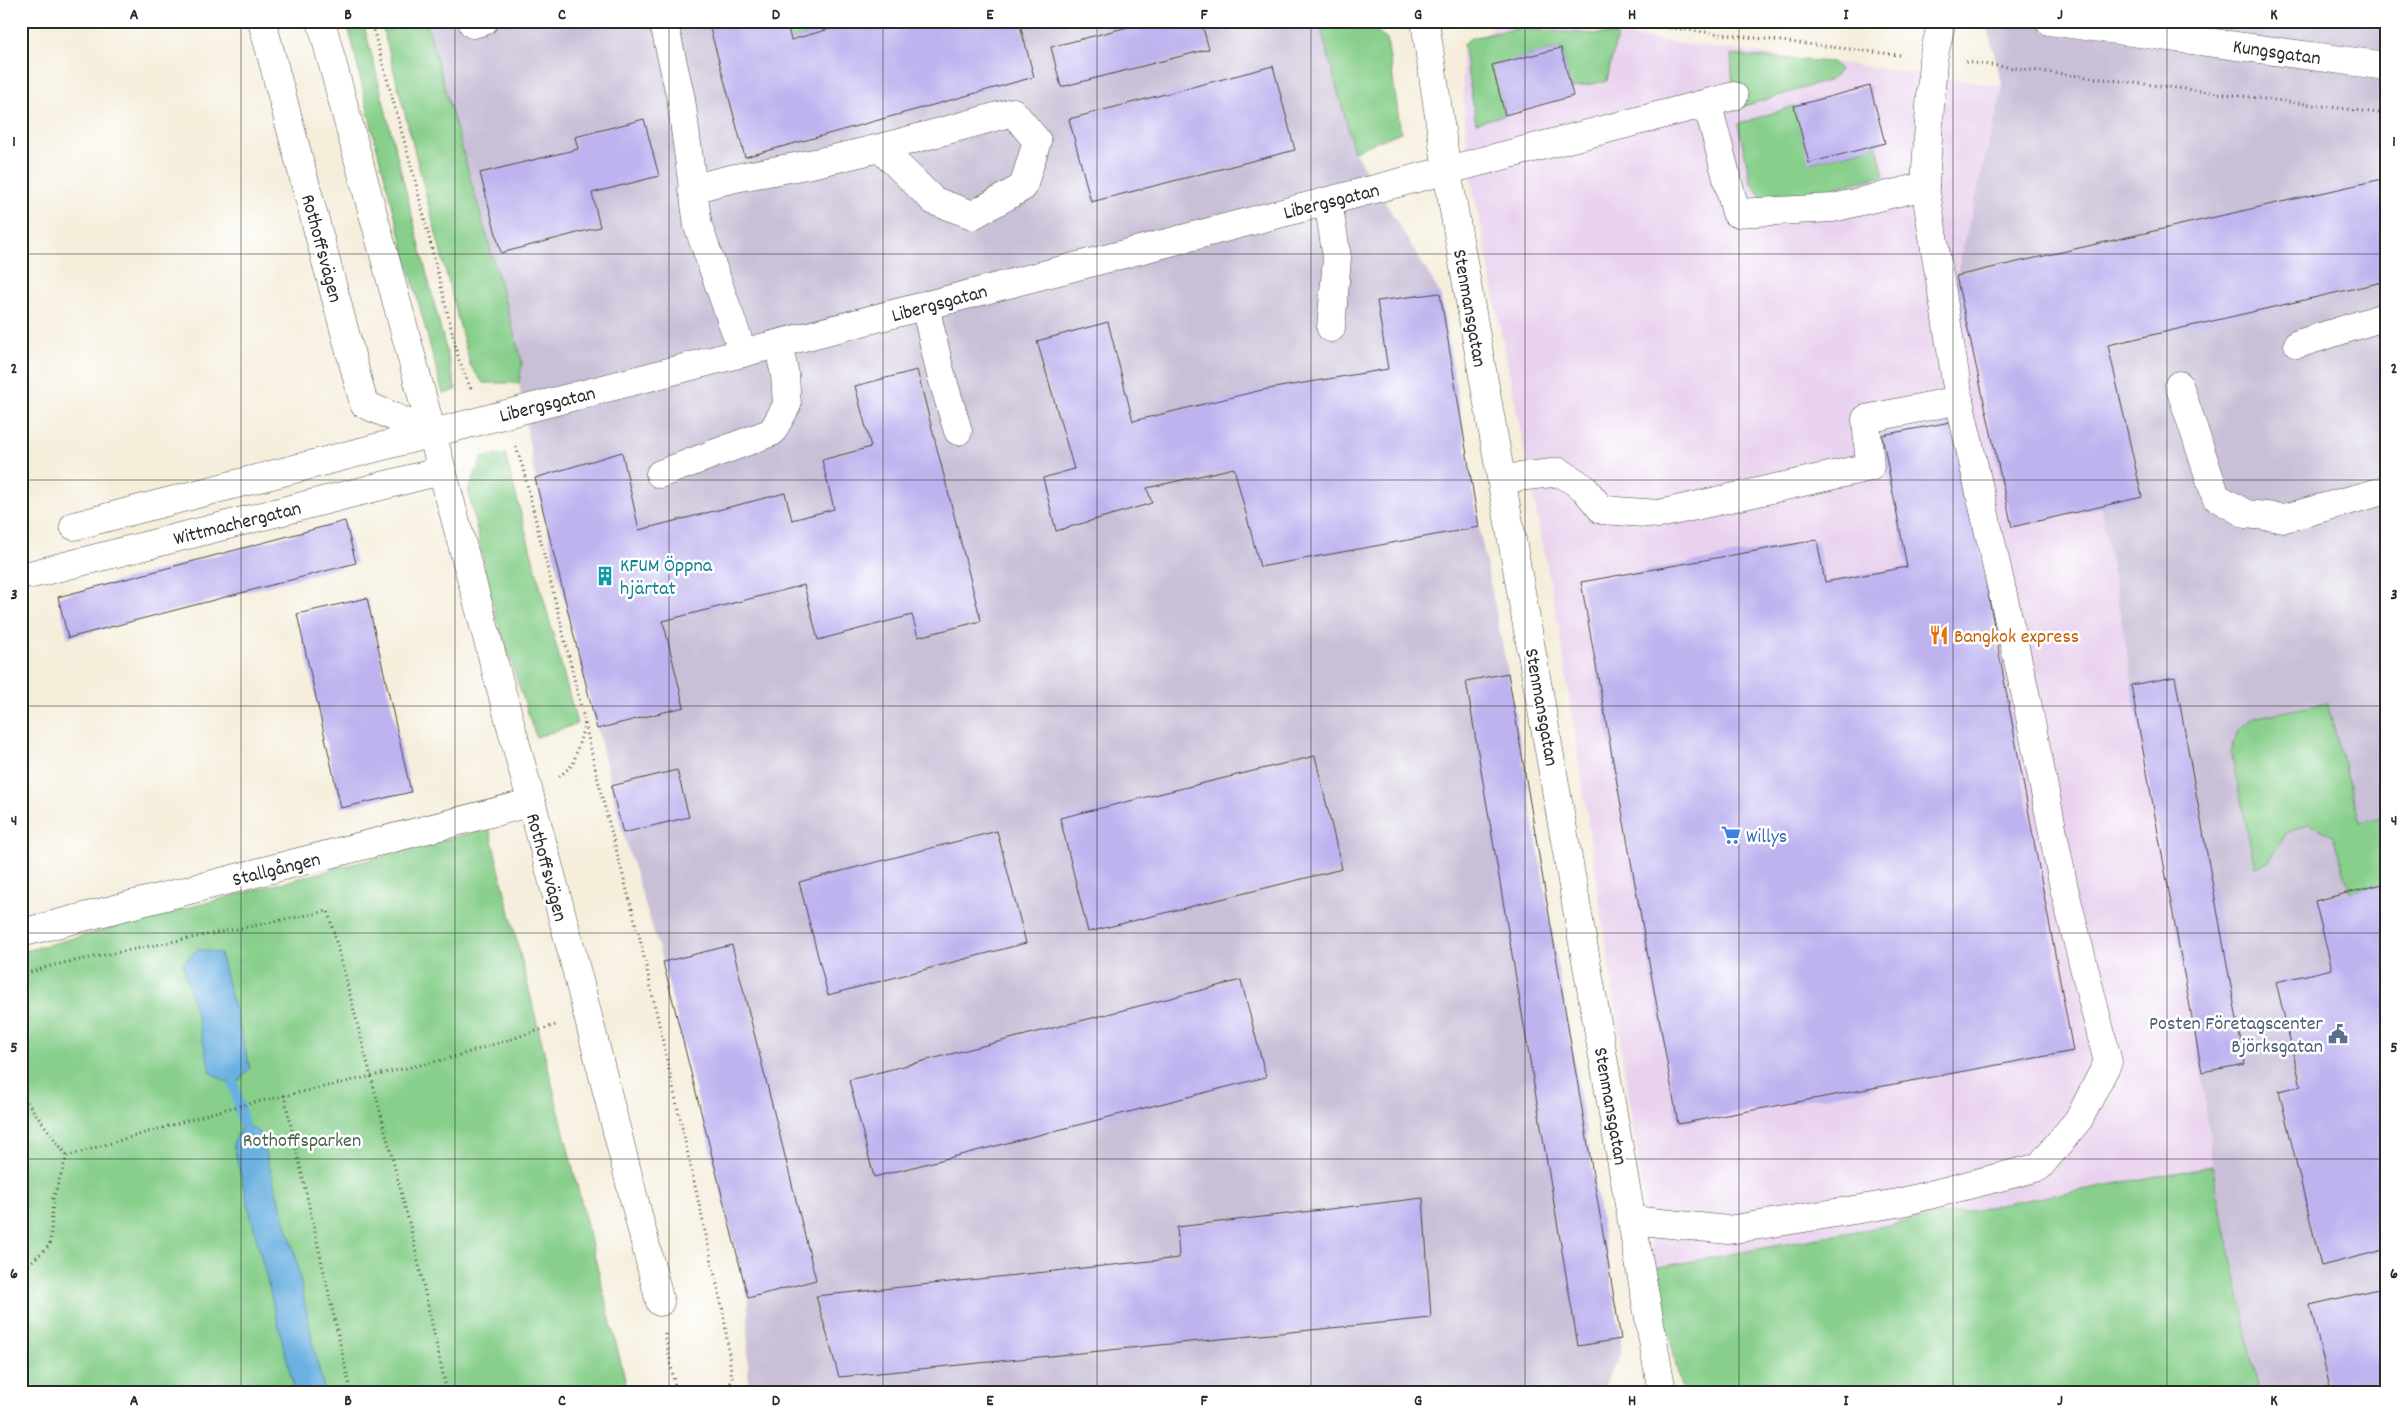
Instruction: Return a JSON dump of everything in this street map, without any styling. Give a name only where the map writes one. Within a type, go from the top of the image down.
[{"type":"street","name":"Rothoffsvägen","points":[[262,21],[364,404],[431,433]]},
{"type":"street","name":"Rothoffsvägen","points":[[321,21],[587,1015],[660,1302]]},
{"type":"street","points":[[661,21],[665,28],[681,99],[698,226],[743,353]]},
{"type":"street","name":"Stenmansgatan","points":[[1425,21],[1447,171],[1662,1392]]},
{"type":"street","points":[[1632,1220],[1728,1230],[1898,1202],[2039,1167],[2079,1119],[2108,1062],[2064,888],[2025,692],[1959,400],[1925,186],[1933,59],[1942,21]]},
{"type":"street","name":"Kungsgatan","points":[[2049,21],[2387,66]]},
{"type":"street","name":"Libergsgatan","points":[[431,433],[1734,96]]},
{"type":"street","points":[[1700,105],[1711,117],[1736,213],[1833,208],[1925,186]]},
{"type":"street","points":[[692,190],[712,183],[785,170],[880,149],[1013,112],[1037,141],[1023,187],[973,214],[934,201],[880,149]]},
{"type":"street","points":[[1328,201],[1337,258],[1331,328]]},
{"type":"street","points":[[926,305],[940,371],[958,431]]},
{"type":"street","points":[[2298,344],[2387,316]]},
{"type":"street","points":[[660,474],[772,432],[787,405],[785,375],[778,344]]},
{"type":"street","points":[[2179,385],[2216,497],[2246,514],[2285,518],[2387,490]]},
{"type":"street","points":[[1502,479],[1560,472],[1584,488],[1602,510],[1659,514],[1870,467],[1866,419],[1959,400]]},
{"type":"street","name":"Wittmachergatan","points":[[74,526],[431,433]]},
{"type":"street","name":"Wittmachergatan","points":[[33,574],[441,471]]},
{"type":"street","name":"Stallgången","points":[[21,933],[530,803]]},
{"type":"path","points":[[1611,21],[2387,114]]},
{"type":"path","points":[[584,723],[640,939],[724,1316],[732,1379],[727,1392]]},
{"type":"path","points":[[21,975],[54,965],[328,912],[369,1076],[412,1234],[447,1392]]},
{"type":"path","points":[[67,1156],[249,1103],[447,1059],[587,1015]]},
{"type":"path","points":[[21,1094],[67,1156]]},
{"type":"path","points":[[284,1095],[351,1392]]},
{"type":"path","points":[[21,1271],[50,1245],[52,1199],[67,1156]]},
{"type":"path","points":[[660,1302],[676,1392]]},
{"type":"shaded area","points":[[426,21],[786,21],[792,40],[857,21],[1319,21],[1354,151],[1440,293],[1479,527],[1508,673],[1621,1339],[1621,1354],[1600,1392],[748,1392],[748,1298],[663,962],[623,833],[535,478],[519,383],[522,362]]},
{"type":"shaded area","points":[[1501,21],[1862,66],[2003,86],[1956,276],[2101,506],[2202,1072],[2212,1166],[1654,1268],[1560,633],[1467,156],[1461,54]]},
{"type":"shaded area","points":[[1985,21],[2387,21],[2387,1392],[2259,1392],[2212,1166],[2202,1072],[2101,507],[2012,527],[1956,276],[2003,86]]},
{"type":"green space","points":[[347,21],[363,21],[456,390],[443,394],[375,141]]},
{"type":"green space","points":[[381,21],[426,21],[522,362],[519,383],[483,383],[470,365]]},
{"type":"green space","points":[[786,21],[857,21],[791,40]]},
{"type":"green space","points":[[1319,21],[1366,21],[1387,40],[1401,132],[1354,151]]},
{"type":"green space","points":[[1514,29],[1617,35],[1607,81],[1571,88],[1561,48],[1493,65],[1505,115],[1476,123],[1463,44],[1471,38]]},
{"type":"green space","points":[[1731,55],[1833,62],[1840,70],[1831,80],[1734,109]]},
{"type":"green space","points":[[1794,106],[1810,163],[1877,146],[1884,176],[1772,201],[1760,196],[1751,183],[1738,124]]},
{"type":"green space","points":[[505,454],[577,724],[536,737],[496,617],[468,490],[482,458]]},
{"type":"green space","points":[[2327,703],[2360,822],[2387,816],[2387,883],[2350,892],[2333,835],[2309,824],[2286,833],[2269,862],[2255,867],[2231,752],[2238,730],[2252,718]]},
{"type":"green space","name":"Rothoffsparken","points":[[489,828],[628,1392],[21,1392],[21,952]]},
{"type":"green space","points":[[2212,1166],[2259,1392],[1682,1392],[1654,1268]]},
{"type":"water","points":[[198,949],[220,953],[250,1068],[234,1086],[211,1073],[183,963]]},
{"type":"water","points":[[243,1123],[259,1132],[296,1258],[314,1350],[325,1392],[295,1392],[233,1144]]},
{"type":"building","points":[[708,21],[786,21],[791,40],[857,21],[1019,21],[1034,77],[745,157]]},
{"type":"building","points":[[1151,21],[1201,21],[1209,49],[1061,87],[1051,47]]},
{"type":"building","points":[[1561,48],[1573,96],[1505,115],[1492,65]]},
{"type":"building","points":[[1273,66],[1295,150],[1091,202],[1069,119]]},
{"type":"building","points":[[1870,86],[1885,143],[1809,163],[1794,106]]},
{"type":"building","points":[[644,119],[659,176],[592,193],[600,227],[501,253],[480,173],[578,149],[575,137]]},
{"type":"building","points":[[2387,178],[2387,281],[2108,345],[2142,497],[2012,527],[1956,276]]},
{"type":"building","points":[[1440,293],[1479,527],[1260,567],[1234,468],[1147,488],[1152,503],[1056,531],[1043,478],[1074,469],[1037,341],[1108,322],[1133,421],[1262,390],[1388,369],[1377,301]]},
{"type":"building","points":[[917,370],[981,621],[918,637],[912,615],[818,640],[804,585],[663,621],[684,707],[597,729],[535,478],[622,452],[639,530],[785,493],[792,520],[834,509],[822,460],[871,447],[855,386]]},
{"type":"building","points":[[1956,421],[2073,1051],[1678,1124],[1581,582],[1817,540],[1825,582],[1907,567],[1882,435]]},
{"type":"building","points":[[345,521],[356,563],[68,638],[58,597]]},
{"type":"building","points":[[367,598],[411,792],[341,808],[297,614]]},
{"type":"building","points":[[1508,673],[1621,1339],[1578,1346],[1466,681]]},
{"type":"building","points":[[2175,677],[2245,1064],[2202,1072],[2131,685]]},
{"type":"building","points":[[1315,756],[1342,869],[1088,932],[1060,818]]},
{"type":"building","points":[[677,770],[689,817],[623,833],[611,786]]},
{"type":"building","points":[[997,831],[1026,943],[828,995],[799,882]]},
{"type":"building","name":"Posten Företagscenter Björksgatan","points":[[2387,883],[2387,1249],[2321,1266],[2279,1091],[2301,1086],[2276,982],[2332,969],[2315,901]]},
{"type":"building","points":[[732,945],[816,1280],[748,1298],[663,962]]},
{"type":"building","points":[[1241,980],[1266,1077],[874,1177],[849,1080]]},
{"type":"building","points":[[1423,1198],[1431,1318],[839,1377],[816,1296],[1179,1258],[1177,1227]]},
{"type":"building","points":[[2387,1287],[2387,1392],[2331,1392],[2310,1305]]},
{"type":"waterway","points":[[234,1086],[243,1123]]},
{"type":"place","name":"KFUM Öppna hjärtat","points":[[605,576]]},
{"type":"place","name":"Bangkok express","points":[[1939,635]]},
{"type":"place","name":"Willys","points":[[1731,835]]},
{"type":"place","name":"Posten Företagscenter Björksgatan","points":[[2338,1034]]}]
